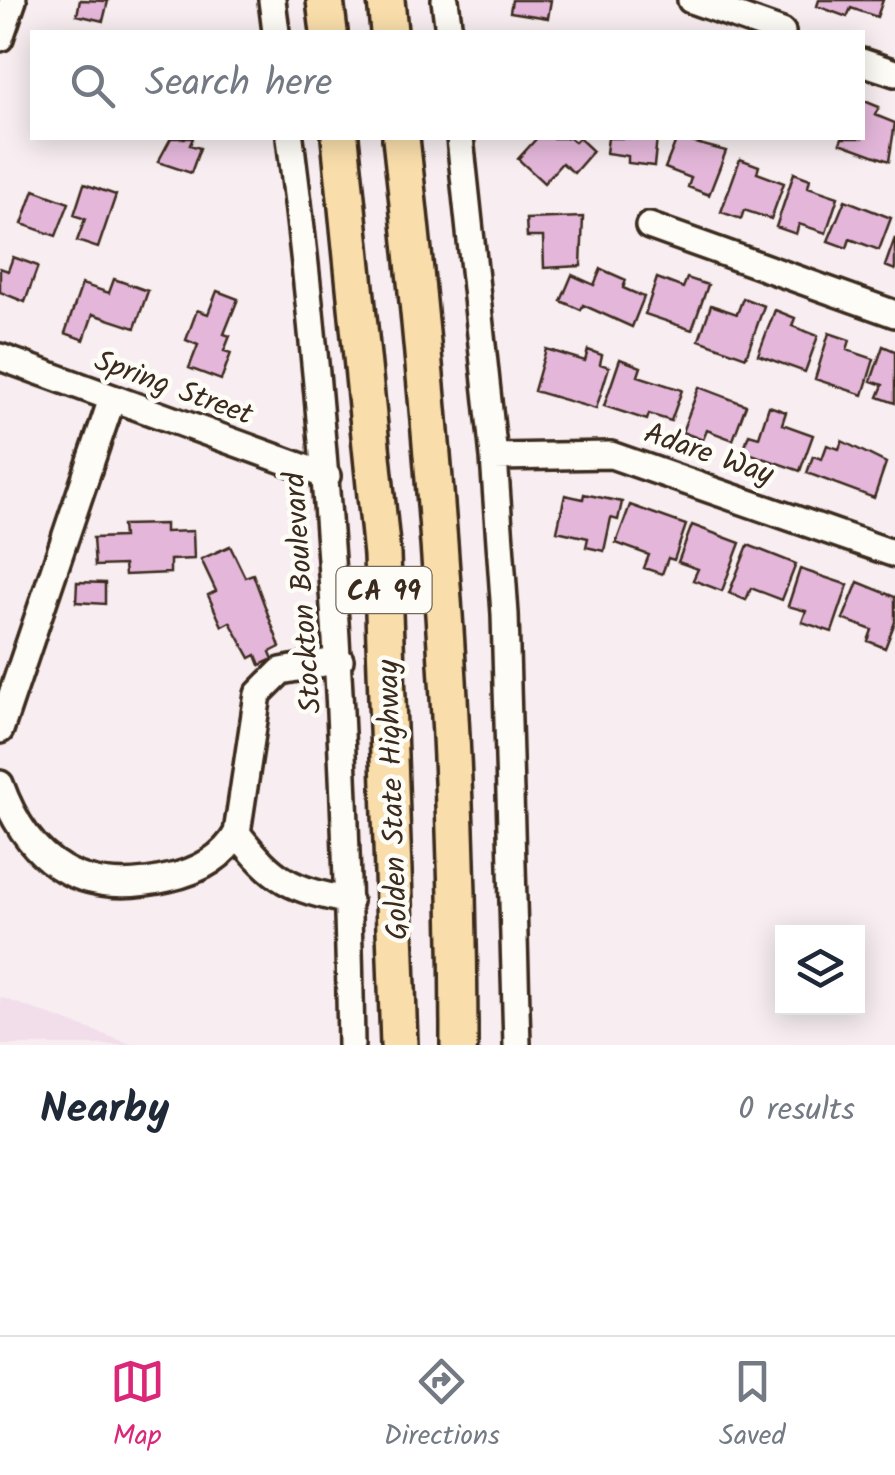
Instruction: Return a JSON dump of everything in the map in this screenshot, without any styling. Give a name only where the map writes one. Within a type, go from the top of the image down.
[{"type":"highway","points":[[325,0],[329,30]]},
{"type":"highway","points":[[386,0],[389,30]]},
{"type":"highway","name":"Golden State Highway","points":[[340,140],[382,556],[399,1045]]},
{"type":"highway","name":"Golden State Highway","points":[[401,140],[442,560],[453,772],[459,1045]]},
{"type":"street","points":[[0,38],[14,0]]},
{"type":"street","points":[[272,0],[276,30]]},
{"type":"street","points":[[445,0],[449,30]]},
{"type":"street","points":[[691,0],[776,30]]},
{"type":"street","points":[[865,63],[895,73]]},
{"type":"street","name":"Stockton Boulevard","points":[[290,140],[327,476],[340,660],[350,1045]]},
{"type":"street","points":[[460,140],[494,457],[508,692],[517,1045]]},
{"type":"street","points":[[650,226],[895,314]]},
{"type":"street","name":"Spring Street","points":[[0,357],[327,476]]},
{"type":"street","points":[[0,730],[112,399]]},
{"type":"street","name":"Adare Way","points":[[494,457],[610,455],[895,554]]},
{"type":"street","points":[[0,784],[11,815],[30,843],[64,872],[105,886],[143,884],[196,872],[230,846],[237,833],[258,694],[280,672],[340,660]]},
{"type":"street","points":[[237,833],[268,873],[307,892],[348,901]]},
{"type":"shaded area","points":[[0,997],[134,1045],[0,1045]]},
{"type":"building","points":[[80,0],[108,1],[103,21],[77,15]]},
{"type":"building","points":[[512,0],[551,0],[548,18],[510,12]]},
{"type":"building","points":[[819,0],[883,0],[877,17],[851,8],[847,17],[817,6]]},
{"type":"building","points":[[865,101],[879,107],[875,115],[895,123],[889,161],[840,143],[865,140]]},
{"type":"building","points":[[170,140],[192,140],[190,145],[200,148],[191,173],[158,162]]},
{"type":"building","points":[[535,140],[581,140],[593,151],[574,173],[562,163],[544,183],[518,159]]},
{"type":"building","points":[[608,140],[657,140],[654,166],[628,163],[628,156],[606,153]]},
{"type":"building","points":[[676,140],[726,151],[709,195],[688,187],[691,178],[665,168]]},
{"type":"building","points":[[740,159],[759,166],[757,173],[784,183],[771,219],[744,210],[741,219],[721,212]]},
{"type":"building","points":[[794,173],[810,179],[808,187],[838,197],[826,233],[799,224],[796,234],[776,227]]},
{"type":"building","points":[[84,184],[116,195],[98,248],[77,241],[85,219],[74,215]]},
{"type":"building","points":[[34,190],[69,203],[56,236],[22,224]]},
{"type":"building","points":[[845,200],[891,218],[879,250],[850,239],[847,248],[828,241]]},
{"type":"building","points":[[583,217],[581,266],[544,268],[543,237],[527,237],[526,219]]},
{"type":"building","points":[[895,238],[895,270],[885,266]]},
{"type":"building","points":[[13,257],[38,266],[25,302],[0,292],[0,268],[8,271]]},
{"type":"building","points":[[601,269],[626,280],[623,288],[644,297],[632,327],[583,305],[581,310],[561,301],[572,275],[594,285]]},
{"type":"building","points":[[657,278],[683,288],[687,278],[708,285],[692,330],[645,314]]},
{"type":"building","points":[[114,279],[148,291],[135,328],[93,314],[84,340],[65,333],[82,284],[109,293]]},
{"type":"building","points":[[217,291],[238,299],[224,334],[230,336],[224,351],[231,353],[221,380],[189,368],[198,345],[186,340],[197,310],[208,314]]},
{"type":"building","points":[[743,298],[764,306],[746,357],[699,340],[711,305],[737,314]]},
{"type":"building","points":[[775,310],[795,318],[792,326],[818,336],[805,372],[758,355]]},
{"type":"building","points":[[829,333],[850,340],[847,350],[874,359],[863,395],[815,379]]},
{"type":"building","points":[[883,346],[895,351],[895,403],[878,397],[883,385],[871,381]]},
{"type":"building","points":[[546,349],[585,361],[588,350],[602,355],[600,364],[609,367],[596,409],[534,391]]},
{"type":"building","points":[[620,359],[641,367],[638,376],[682,390],[671,421],[649,414],[647,420],[604,406]]},
{"type":"building","points":[[699,387],[746,405],[733,440],[707,430],[703,440],[682,432]]},
{"type":"building","points":[[769,406],[786,412],[782,424],[813,435],[800,471],[743,451],[749,434],[759,437]]},
{"type":"building","points":[[842,441],[886,463],[874,498],[807,473],[813,456],[822,459],[827,445],[839,449]]},
{"type":"building","points":[[584,494],[622,502],[618,520],[611,518],[604,551],[586,547],[588,538],[557,531],[565,495],[583,499]]},
{"type":"building","points":[[630,505],[686,525],[674,560],[668,558],[662,574],[644,568],[649,555],[616,543]]},
{"type":"building","points":[[165,524],[165,532],[193,531],[194,559],[170,560],[170,573],[125,575],[124,565],[95,566],[93,538],[123,537],[122,525]]},
{"type":"building","points":[[692,525],[740,543],[722,591],[693,580],[698,569],[678,562]]},
{"type":"building","points":[[748,545],[796,564],[782,600],[751,588],[746,600],[729,593]]},
{"type":"building","points":[[230,546],[245,577],[253,574],[280,647],[270,652],[273,659],[260,665],[256,655],[250,658],[230,622],[222,626],[208,595],[216,591],[201,559]]},
{"type":"building","points":[[800,569],[848,585],[832,632],[802,622],[806,611],[788,606]]},
{"type":"building","points":[[77,582],[105,583],[105,604],[76,602]]},
{"type":"building","points":[[858,582],[895,597],[895,622],[885,648],[868,641],[872,630],[843,619]]}]
